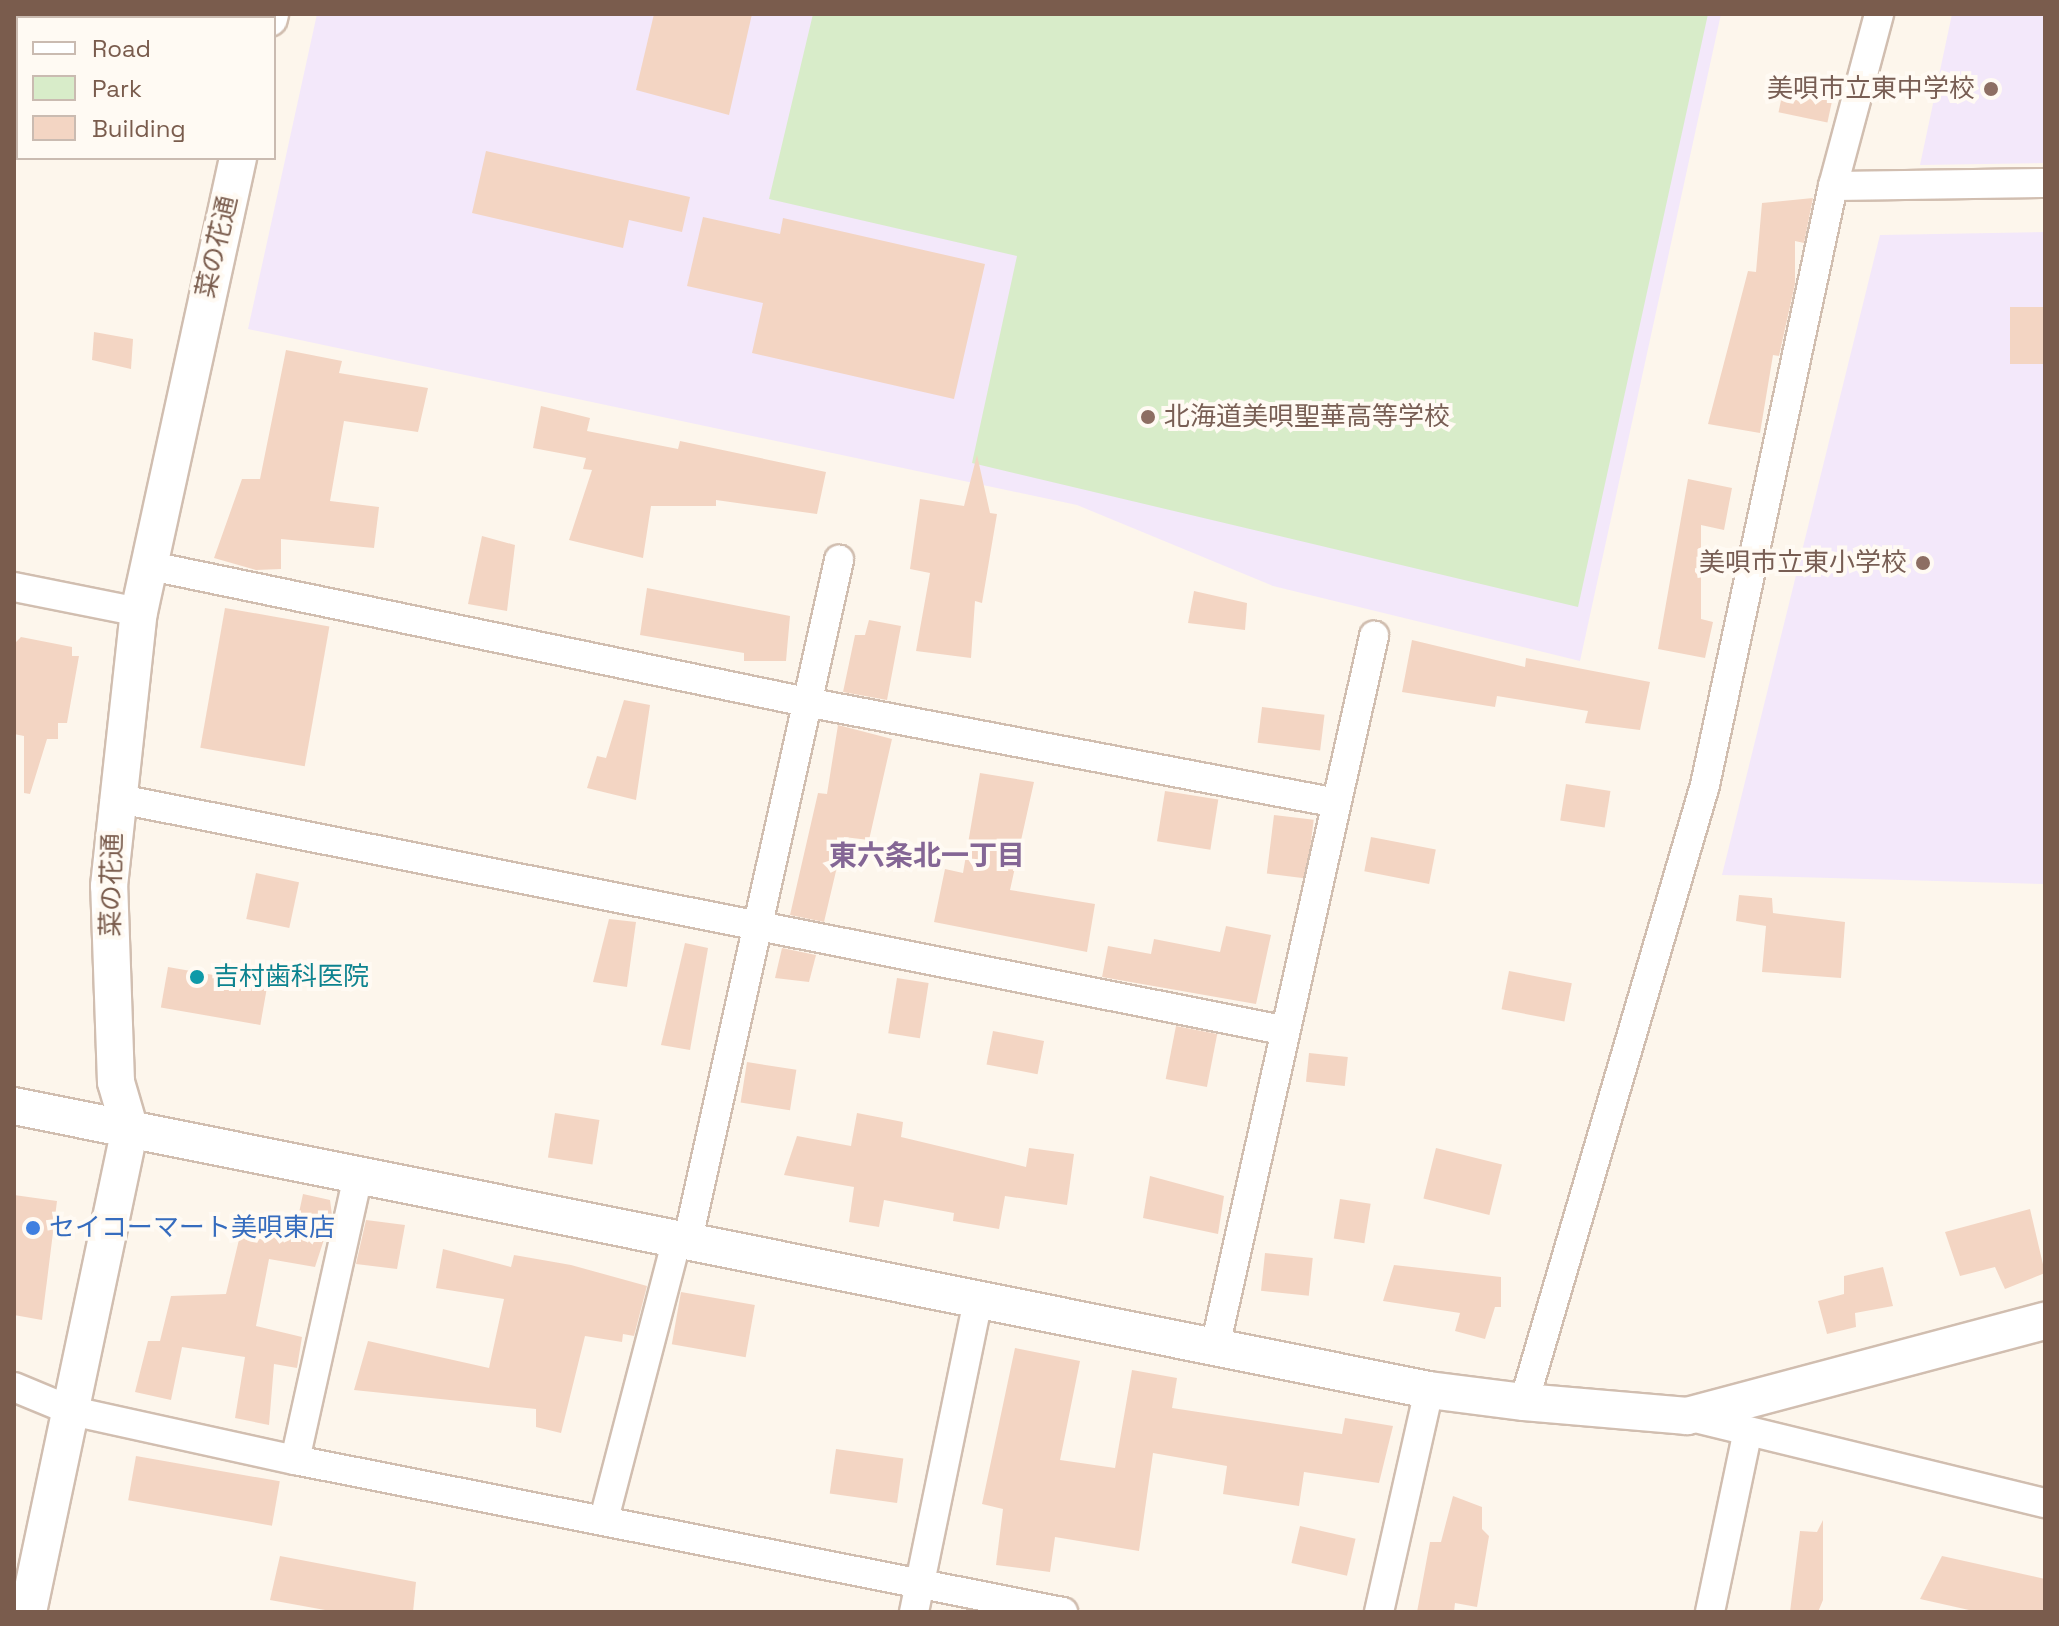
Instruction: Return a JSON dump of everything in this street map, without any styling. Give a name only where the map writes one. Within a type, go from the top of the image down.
[{"type":"street","points":[[1524,1402],[1705,785],[1833,186],[1879,14]]},
{"type":"street","name":"菜の花通","points":[[28,1612],[130,1130],[116,1082],[111,1008],[115,798],[139,612],[146,565],[238,160]]},
{"type":"street","points":[[1833,186],[2045,183]]},
{"type":"street","points":[[604,1519],[674,1251],[688,1239],[757,925],[811,703],[839,560]]},
{"type":"street","points":[[146,565],[811,703],[1337,803]]},
{"type":"street","points":[[14,587],[139,612]]},
{"type":"street","points":[[1215,1347],[1282,1030],[1374,636]]},
{"type":"street","points":[[115,798],[1282,1030]]},
{"type":"street","points":[[14,1106],[1429,1390],[1524,1402],[1687,1416],[1747,1435],[2045,1503]]},
{"type":"street","points":[[295,1460],[358,1175]]},
{"type":"street","points":[[914,1612],[978,1299]]},
{"type":"street","points":[[1687,1416],[2045,1321]]},
{"type":"street","points":[[14,1387],[72,1411],[295,1460],[1063,1612]]},
{"type":"street","points":[[1379,1612],[1429,1390]]},
{"type":"street","points":[[1710,1612],[1747,1435]]},
{"type":"shaded area","name":"北海道美唄聖華高等学校","points":[[317,14],[1721,14],[1580,661],[1273,586],[1077,505],[248,329]]},
{"type":"shaded area","name":"美唄市立東中学校","points":[[1952,14],[2045,14],[2045,163],[1920,165]]},
{"type":"shaded area","name":"美唄市立東小学校","points":[[2045,232],[2045,884],[1722,875],[1880,235]]},
{"type":"green space","points":[[813,14],[1708,14],[1578,607],[972,463],[1017,256],[769,199]]},
{"type":"building","points":[[654,14],[752,14],[729,115],[636,90]]},
{"type":"building","points":[[1786,77],[1835,87],[1827,123],[1779,112]]},
{"type":"building","points":[[486,151],[690,197],[682,232],[629,220],[623,248],[472,213]]},
{"type":"building","points":[[1813,198],[1804,243],[1795,241],[1795,284],[1779,356],[1773,355],[1760,433],[1708,424],[1748,271],[1756,272],[1762,203]]},
{"type":"building","points":[[703,217],[780,234],[783,218],[985,264],[954,399],[752,353],[763,303],[687,286]]},
{"type":"building","points":[[2010,307],[2045,307],[2045,364],[2010,364]]},
{"type":"building","points":[[94,332],[133,339],[131,369],[92,360]]},
{"type":"building","points":[[286,350],[342,361],[339,373],[428,388],[418,432],[344,421],[330,501],[379,507],[374,548],[281,539],[281,569],[256,570],[214,558],[242,479],[260,479]]},
{"type":"building","points":[[541,406],[590,418],[587,431],[678,449],[680,441],[826,472],[817,514],[716,500],[716,506],[651,506],[643,558],[569,540],[592,470],[583,469],[586,458],[533,448]]},
{"type":"building","points":[[977,455],[990,513],[997,514],[982,603],[975,601],[971,658],[916,651],[930,573],[910,569],[920,499],[964,506]]},
{"type":"building","points":[[1688,479],[1732,488],[1724,530],[1701,525],[1701,619],[1713,622],[1705,658],[1658,649]]},
{"type":"building","points":[[482,536],[515,545],[507,611],[468,604]]},
{"type":"building","points":[[647,588],[790,616],[786,661],[744,661],[744,653],[640,635]]},
{"type":"building","points":[[1194,591],[1247,603],[1245,630],[1188,623]]},
{"type":"building","points":[[225,608],[329,626],[305,766],[200,748]]},
{"type":"building","points":[[869,620],[901,626],[887,700],[843,692],[855,635],[865,635]]},
{"type":"building","points":[[21,637],[72,647],[72,656],[79,656],[67,723],[58,723],[58,739],[47,739],[30,794],[24,793],[24,736],[14,734],[14,644]]},
{"type":"building","points":[[1412,640],[1525,667],[1526,658],[1650,682],[1640,730],[1585,723],[1588,711],[1497,696],[1495,707],[1402,692]]},
{"type":"building","points":[[624,700],[650,705],[636,800],[587,788],[597,756],[606,758]]},
{"type":"building","points":[[1262,707],[1325,715],[1320,750],[1258,743]]},
{"type":"building","points":[[838,725],[892,739],[869,840],[844,837],[824,922],[790,915],[818,793],[827,794]]},
{"type":"building","points":[[980,773],[1034,782],[1010,890],[1095,904],[1087,952],[934,922],[945,869],[963,873]]},
{"type":"building","points":[[1566,784],[1610,791],[1605,828],[1560,821]]},
{"type":"building","points":[[1165,791],[1218,799],[1210,850],[1157,841]]},
{"type":"building","points":[[1274,815],[1314,820],[1307,878],[1267,874]]},
{"type":"building","points":[[1371,837],[1436,850],[1429,884],[1364,871]]},
{"type":"building","points":[[256,873],[299,882],[289,928],[246,919]]},
{"type":"building","points":[[1739,895],[1772,898],[1773,913],[1845,922],[1841,978],[1762,972],[1766,926],[1736,921]]},
{"type":"building","points":[[609,919],[636,922],[627,987],[593,982]]},
{"type":"building","points":[[1226,926],[1271,935],[1256,1004],[1102,977],[1108,946],[1151,954],[1154,939],[1220,952]]},
{"type":"building","points":[[685,943],[708,948],[690,1050],[661,1045]]},
{"type":"building","points":[[782,948],[816,955],[809,982],[775,978]]},
{"type":"building","name":"吉村歯科医院","points":[[168,967],[267,985],[260,1025],[161,1007]]},
{"type":"building","points":[[1509,971],[1572,983],[1564,1021],[1502,1009]]},
{"type":"building","points":[[897,978],[929,983],[920,1038],[888,1033]]},
{"type":"building","points":[[1176,1026],[1217,1034],[1207,1087],[1166,1079]]},
{"type":"building","points":[[993,1031],[1044,1041],[1038,1074],[987,1064]]},
{"type":"building","points":[[1309,1053],[1348,1057],[1345,1086],[1306,1082]]},
{"type":"building","points":[[747,1062],[796,1070],[790,1110],[741,1102]]},
{"type":"building","points":[[555,1113],[599,1120],[592,1164],[548,1157]]},
{"type":"building","points":[[857,1113],[903,1122],[901,1137],[1026,1167],[1029,1148],[1074,1154],[1067,1205],[1005,1196],[999,1229],[953,1221],[954,1213],[884,1200],[879,1227],[849,1222],[854,1187],[784,1175],[797,1136],[851,1146]]},
{"type":"building","points":[[1436,1148],[1502,1164],[1489,1215],[1423,1198]]},
{"type":"building","points":[[1150,1176],[1224,1196],[1218,1234],[1143,1218]]},
{"type":"building","points":[[303,1194],[330,1200],[332,1215],[315,1267],[269,1259],[256,1326],[302,1337],[297,1368],[274,1364],[269,1425],[235,1418],[245,1357],[182,1347],[171,1400],[135,1392],[148,1341],[160,1341],[171,1296],[226,1294],[242,1227],[294,1236]]},
{"type":"building","points":[[14,1195],[57,1201],[42,1320],[14,1315]]},
{"type":"building","points":[[1340,1199],[1371,1204],[1364,1243],[1334,1239]]},
{"type":"building","points":[[2030,1209],[2045,1273],[2005,1289],[1995,1267],[1960,1276],[1945,1232]]},
{"type":"building","points":[[366,1220],[405,1225],[397,1269],[356,1264]]},
{"type":"building","points":[[443,1249],[511,1267],[514,1255],[571,1265],[647,1286],[634,1336],[623,1334],[622,1342],[585,1336],[561,1433],[536,1427],[536,1409],[354,1390],[368,1341],[489,1368],[504,1299],[436,1288]]},
{"type":"building","points":[[1265,1253],[1313,1258],[1309,1296],[1261,1291]]},
{"type":"building","points":[[1394,1265],[1501,1277],[1501,1307],[1495,1307],[1485,1339],[1455,1331],[1460,1313],[1383,1301]]},
{"type":"building","points":[[1883,1267],[1893,1306],[1855,1313],[1856,1327],[1827,1334],[1818,1301],[1844,1294],[1844,1276]]},
{"type":"building","points":[[681,1292],[755,1305],[746,1357],[672,1344]]},
{"type":"building","points":[[1015,1348],[1080,1361],[1060,1460],[1115,1468],[1132,1370],[1177,1378],[1172,1408],[1342,1434],[1345,1418],[1393,1426],[1379,1483],[1304,1472],[1299,1506],[1223,1494],[1227,1466],[1153,1453],[1139,1551],[1055,1537],[1050,1572],[996,1565],[1003,1509],[982,1504]]},
{"type":"building","points":[[836,1449],[903,1458],[897,1503],[830,1494]]},
{"type":"building","points":[[136,1456],[280,1481],[272,1526],[128,1500]]},
{"type":"building","points":[[1453,1496],[1482,1507],[1482,1529],[1489,1536],[1477,1607],[1455,1603],[1454,1612],[1417,1612],[1430,1542],[1441,1542]]},
{"type":"building","points":[[1823,1520],[1823,1600],[1818,1612],[1790,1612],[1800,1531],[1817,1532]]},
{"type":"building","points":[[1300,1526],[1356,1539],[1347,1576],[1291,1563]]},
{"type":"building","points":[[280,1556],[416,1582],[413,1612],[336,1612],[270,1600]]},
{"type":"building","points":[[1942,1556],[2045,1579],[2045,1612],[1978,1612],[1920,1599]]},
{"type":"place","name":"美唄市立東中学校","points":[[1991,89]]},
{"type":"place","name":"北海道美唄聖華高等学校","points":[[1148,417]]},
{"type":"place","name":"美唄市立東小学校","points":[[1923,563]]},
{"type":"place","name":"吉村歯科医院","points":[[197,977]]},
{"type":"place","name":"セイコーマート美唄東店","points":[[33,1228]]},
{"type":"district","name":"東六条北一丁目","points":[[927,855]]}]
